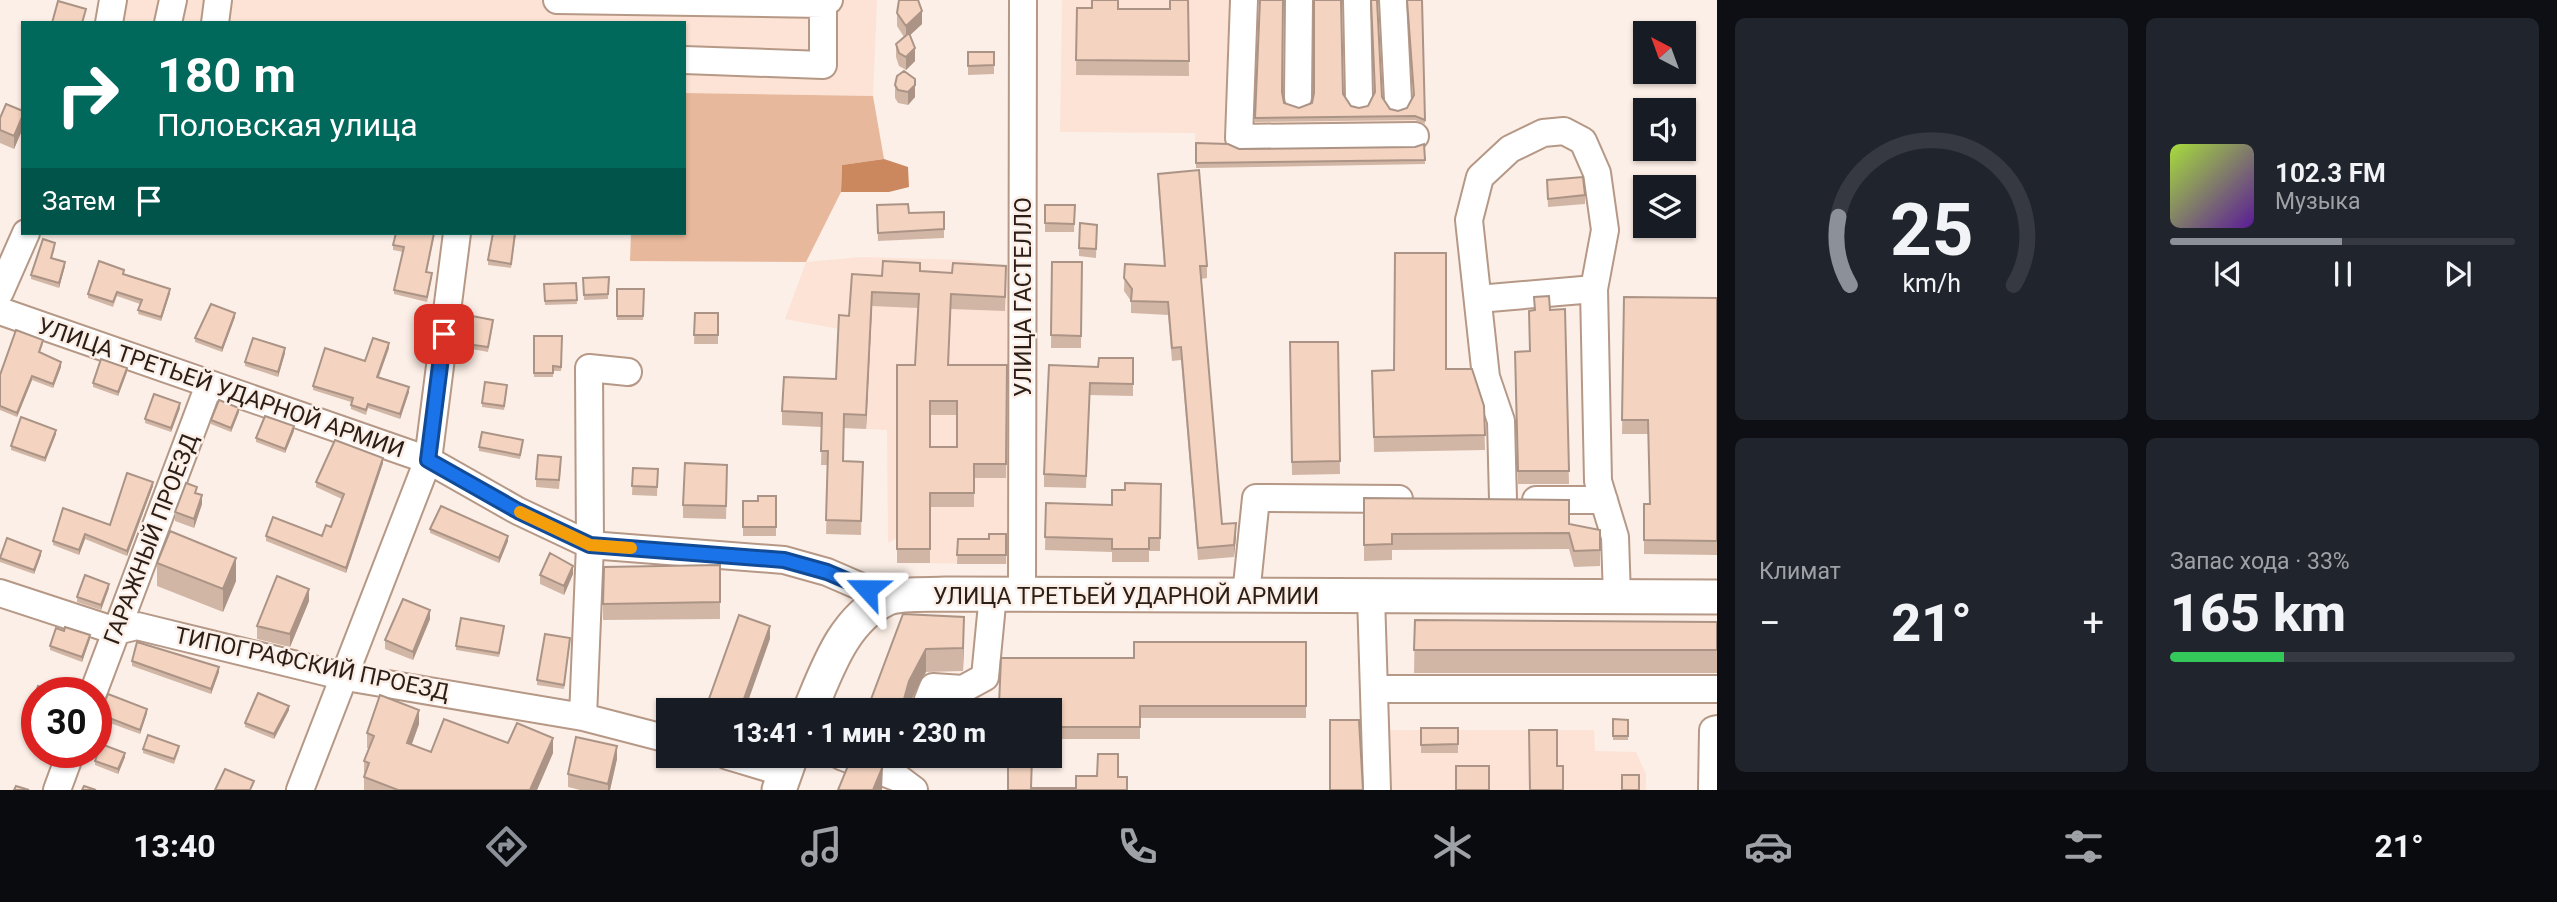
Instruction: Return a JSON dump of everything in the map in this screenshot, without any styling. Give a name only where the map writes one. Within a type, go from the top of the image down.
[{"type":"main road","name":"УЛИЦА ТРЕТЬЕЙ УДАРНОЙ АРМИИ","points":[[887,598],[1007,594],[1717,597]]},
{"type":"main road","points":[[815,698],[834,651],[855,624],[887,598]]},
{"type":"street","points":[[109,21],[113,0]]},
{"type":"street","points":[[168,21],[173,0]]},
{"type":"street","points":[[215,21],[218,0]]},
{"type":"street","points":[[557,0],[826,2],[823,65],[686,60]]},
{"type":"street","name":"УЛИЦА ГАСТЕЛЛО","points":[[929,698],[933,687],[963,689],[985,677],[1007,594],[1023,0]]},
{"type":"street","points":[[1244,0],[1239,138],[1415,136]]},
{"type":"street","points":[[1298,97],[1299,0]]},
{"type":"street","points":[[1357,0],[1359,97]]},
{"type":"street","points":[[1393,0],[1398,100]]},
{"type":"street","points":[[1503,500],[1501,421],[1486,377],[1469,220],[1480,177],[1510,149],[1543,133],[1564,131],[1583,141],[1597,173],[1605,230],[1594,289],[1598,481],[1615,537],[1617,597]]},
{"type":"street","points":[[0,292],[25,235]]},
{"type":"street","points":[[300,790],[428,460],[457,235]]},
{"type":"street","points":[[1478,299],[1594,289]]},
{"type":"street","name":"УЛИЦА ТРЕТЬЕЙ УДАРНОЙ АРМИИ","points":[[0,311],[209,386],[428,460],[518,511],[590,545],[784,560],[827,572],[887,598]]},
{"type":"street","points":[[583,717],[590,545],[589,368],[628,372]]},
{"type":"street","name":"ГАРАЖНЫЙ ПРОЕЗД","points":[[99,677],[209,386]]},
{"type":"street","points":[[1246,595],[1256,498],[1421,500]]},
{"type":"street","points":[[1476,500],[1604,500]]},
{"type":"street","name":"ТИПОГРАФСКИЙ ПРОЕЗД","points":[[0,593],[116,631],[137,626],[346,677],[583,717],[656,735]]},
{"type":"street","points":[[1371,596],[1377,790]]},
{"type":"street","points":[[1375,689],[1717,689]]},
{"type":"street","points":[[1712,790],[1713,730],[1717,729]]},
{"type":"street","points":[[57,790],[65,768]]},
{"type":"street","points":[[873,768],[903,779]]},
{"type":"shaded area","points":[[126,0],[877,0],[873,96],[686,93],[686,21],[123,21]]},
{"type":"shaded area","points":[[1062,0],[1421,0],[1425,164],[1196,168],[1195,133],[1060,132]]},
{"type":"shaded area","points":[[686,93],[873,96],[884,159],[842,165],[841,192],[806,262],[630,261],[631,235],[686,235]]},
{"type":"shaded area","points":[[884,159],[908,167],[909,187],[889,192],[841,192],[842,165]]},
{"type":"shaded area","points":[[861,257],[968,260],[1012,268],[1010,564],[897,563],[897,538],[888,543],[887,430],[782,425],[784,391],[835,393],[839,329],[785,319],[806,262]]},
{"type":"shaded area","points":[[1387,730],[1594,730],[1595,751],[1636,752],[1646,774],[1646,790],[1385,790]]},
{"type":"building","points":[[899,0],[918,0],[922,11],[906,26],[897,13]]},
{"type":"building","points":[[1092,0],[1118,0],[1118,9],[1170,9],[1170,0],[1188,0],[1189,61],[1076,60],[1077,8],[1092,8]]},
{"type":"building","points":[[1260,0],[1283,0],[1282,92],[1284,103],[1299,108],[1312,103],[1314,93],[1314,0],[1341,0],[1343,94],[1351,106],[1359,108],[1368,106],[1375,92],[1371,0],[1377,0],[1382,97],[1390,109],[1398,111],[1407,108],[1414,95],[1407,0],[1422,0],[1425,120],[1415,116],[1255,118]]},
{"type":"building","points":[[58,1],[86,9],[83,21],[53,21]]},
{"type":"building","points":[[909,33],[915,48],[906,57],[899,53],[896,44]]},
{"type":"building","points":[[968,52],[994,52],[994,65],[968,66]]},
{"type":"building","points":[[904,71],[915,79],[915,85],[908,92],[898,90],[895,85],[897,76]]},
{"type":"building","points":[[6,104],[21,110],[21,120],[14,136],[0,130],[0,118]]},
{"type":"building","points":[[1196,143],[1228,144],[1239,149],[1415,147],[1424,144],[1425,160],[1196,163]]},
{"type":"building","points":[[1199,170],[1207,266],[1200,266],[1222,524],[1236,523],[1234,545],[1198,548],[1181,347],[1172,348],[1168,302],[1131,301],[1132,289],[1124,278],[1125,264],[1165,266],[1158,174]]},
{"type":"building","points":[[1583,177],[1585,195],[1548,199],[1547,180]]},
{"type":"building","points":[[908,204],[909,213],[944,212],[944,229],[878,233],[877,205]]},
{"type":"building","points":[[1045,205],[1075,205],[1074,224],[1045,223]]},
{"type":"building","points":[[1080,223],[1097,225],[1096,249],[1079,248]]},
{"type":"building","points":[[396,235],[434,235],[426,272],[432,273],[427,297],[394,290],[404,247],[393,245]]},
{"type":"building","points":[[493,235],[515,235],[511,264],[488,260]]},
{"type":"building","points":[[43,239],[55,243],[51,258],[65,262],[59,283],[31,275]]},
{"type":"building","points":[[1395,253],[1446,253],[1446,369],[1472,369],[1484,406],[1485,435],[1374,437],[1372,371],[1394,370]]},
{"type":"building","points":[[99,261],[124,270],[123,274],[170,289],[161,317],[138,310],[142,300],[117,292],[113,302],[88,294]]},
{"type":"building","points":[[883,261],[920,263],[920,271],[952,273],[953,263],[1006,266],[1005,297],[951,294],[948,365],[1007,365],[1006,464],[974,464],[974,493],[930,493],[930,549],[897,549],[897,365],[915,365],[919,294],[872,292],[866,415],[844,414],[843,461],[863,462],[861,521],[826,520],[828,451],[821,451],[822,413],[782,411],[784,377],[836,379],[839,315],[849,316],[852,274],[882,276]],"holes":[[[930,401],[957,401],[957,447],[930,447]]]},
{"type":"building","points":[[1052,262],[1082,262],[1081,336],[1051,335]]},
{"type":"building","points":[[609,277],[608,294],[584,295],[583,278]]},
{"type":"building","points":[[576,283],[577,300],[545,301],[544,284]]},
{"type":"building","points":[[617,289],[644,289],[643,316],[617,316]]},
{"type":"building","points":[[1549,296],[1550,310],[1565,309],[1569,471],[1518,471],[1515,352],[1530,351],[1529,311],[1535,310],[1534,297]]},
{"type":"building","points":[[1624,297],[1717,298],[1717,541],[1644,540],[1644,504],[1650,504],[1648,420],[1622,420]]},
{"type":"building","points":[[211,304],[235,313],[222,348],[195,338]]},
{"type":"building","points":[[695,313],[718,313],[718,335],[694,335]]},
{"type":"building","points":[[472,316],[493,320],[488,347],[467,344]]},
{"type":"building","points":[[16,330],[43,340],[39,352],[61,362],[53,384],[32,376],[17,413],[0,406],[0,375]]},
{"type":"building","points":[[534,336],[562,336],[561,367],[553,366],[553,373],[534,373]]},
{"type":"building","points":[[253,338],[285,348],[278,372],[245,362]]},
{"type":"building","points":[[373,338],[389,343],[377,377],[409,387],[400,414],[368,404],[366,410],[351,405],[353,398],[313,386],[325,348],[365,361]]},
{"type":"building","points":[[1290,342],[1338,342],[1340,461],[1292,462]]},
{"type":"building","points":[[1099,358],[1133,358],[1133,384],[1090,383],[1086,476],[1044,474],[1049,365],[1098,367]]},
{"type":"building","points":[[101,359],[127,368],[118,392],[93,383]]},
{"type":"building","points":[[485,382],[507,385],[504,406],[482,403]]},
{"type":"building","points":[[154,394],[180,403],[171,428],[145,419]]},
{"type":"building","points":[[219,400],[239,408],[231,428],[211,420]]},
{"type":"building","points":[[265,416],[294,426],[285,449],[256,438]]},
{"type":"building","points":[[21,417],[56,430],[45,458],[11,446]]},
{"type":"building","points":[[482,432],[523,440],[520,455],[479,447]]},
{"type":"building","points":[[335,440],[383,458],[346,568],[266,536],[273,517],[322,536],[326,525],[331,527],[344,494],[316,482]]},
{"type":"building","points":[[538,455],[561,457],[559,480],[536,479]]},
{"type":"building","points":[[685,463],[727,465],[726,506],[683,505]]},
{"type":"building","points":[[633,468],[658,469],[657,487],[632,486]]},
{"type":"building","points":[[127,473],[153,482],[127,551],[85,534],[79,550],[53,541],[63,508],[110,525]]},
{"type":"building","points":[[186,483],[197,487],[195,493],[202,495],[194,519],[175,512]]},
{"type":"building","points":[[1125,483],[1161,484],[1160,538],[1149,538],[1149,549],[1112,549],[1112,539],[1045,537],[1046,503],[1112,505],[1112,490],[1125,490]]},
{"type":"building","points":[[758,496],[776,496],[776,527],[743,527],[743,501],[758,501]]},
{"type":"building","points":[[1364,498],[1569,500],[1569,524],[1600,530],[1600,550],[1574,551],[1569,533],[1392,534],[1392,544],[1364,545]]},
{"type":"building","points":[[441,506],[508,536],[499,558],[430,529]]},
{"type":"building","points":[[170,531],[236,558],[223,589],[157,563]]},
{"type":"building","points":[[989,534],[1006,534],[1006,555],[957,555],[958,539],[989,539]]},
{"type":"building","points":[[7,538],[41,551],[34,570],[0,558]]},
{"type":"building","points":[[550,553],[573,566],[564,586],[540,575]]},
{"type":"building","points":[[720,565],[720,602],[603,604],[604,567]]},
{"type":"building","points":[[85,575],[109,584],[101,605],[77,597]]},
{"type":"building","points":[[277,576],[309,589],[290,634],[257,626]]},
{"type":"building","points":[[403,599],[430,610],[413,652],[385,640]]},
{"type":"building","points":[[903,614],[964,617],[963,648],[926,649],[909,681],[904,698],[872,698]]},
{"type":"building","points":[[739,615],[770,626],[744,698],[709,698]]},
{"type":"building","points":[[461,618],[504,626],[499,653],[456,646]]},
{"type":"building","points":[[1415,620],[1717,622],[1717,650],[1414,650]]},
{"type":"building","points":[[65,627],[90,635],[82,657],[50,646],[56,628],[64,631]]},
{"type":"building","points":[[545,634],[570,638],[564,685],[537,680]]},
{"type":"building","points":[[137,642],[219,667],[211,689],[132,661]]},
{"type":"building","points":[[1134,642],[1306,642],[1306,706],[1140,706],[1140,727],[1062,727],[1062,698],[999,698],[1001,658],[1134,658]]},
{"type":"building","points":[[258,693],[289,706],[274,734],[245,723]]},
{"type":"building","points":[[380,695],[419,710],[407,743],[431,752],[444,719],[508,743],[517,723],[553,738],[530,790],[398,790],[364,777],[369,763],[364,761],[374,736],[367,733]]},
{"type":"building","points":[[112,696],[147,709],[140,730],[112,719]]},
{"type":"building","points":[[1613,719],[1628,720],[1628,736],[1613,736]]},
{"type":"building","points":[[1330,720],[1359,720],[1363,790],[1330,790]]},
{"type":"building","points":[[1421,728],[1458,728],[1458,744],[1421,745]]},
{"type":"building","points":[[1529,730],[1557,730],[1557,766],[1563,766],[1563,790],[1530,790]]},
{"type":"building","points":[[148,735],[179,746],[174,759],[143,749]]},
{"type":"building","points":[[576,737],[617,746],[608,784],[568,774]]},
{"type":"building","points":[[112,748],[125,753],[118,769],[112,767]]},
{"type":"building","points":[[1098,754],[1118,754],[1118,777],[1127,777],[1127,790],[1008,790],[1008,768],[1032,768],[1031,788],[1076,788],[1076,776],[1097,776]]},
{"type":"building","points":[[1456,766],[1489,766],[1489,790],[1456,790]]},
{"type":"building","points":[[847,768],[882,768],[873,790],[838,790]]},
{"type":"building","points":[[225,769],[254,781],[250,790],[215,790]]},
{"type":"building","points":[[1622,775],[1639,775],[1639,790],[1622,790]]},
{"type":"slow traffic","points":[[520,512],[590,545],[631,548]]},
{"type":"route","points":[[444,334],[428,460],[518,511],[590,545],[784,560],[827,572],[867,589]]}]
